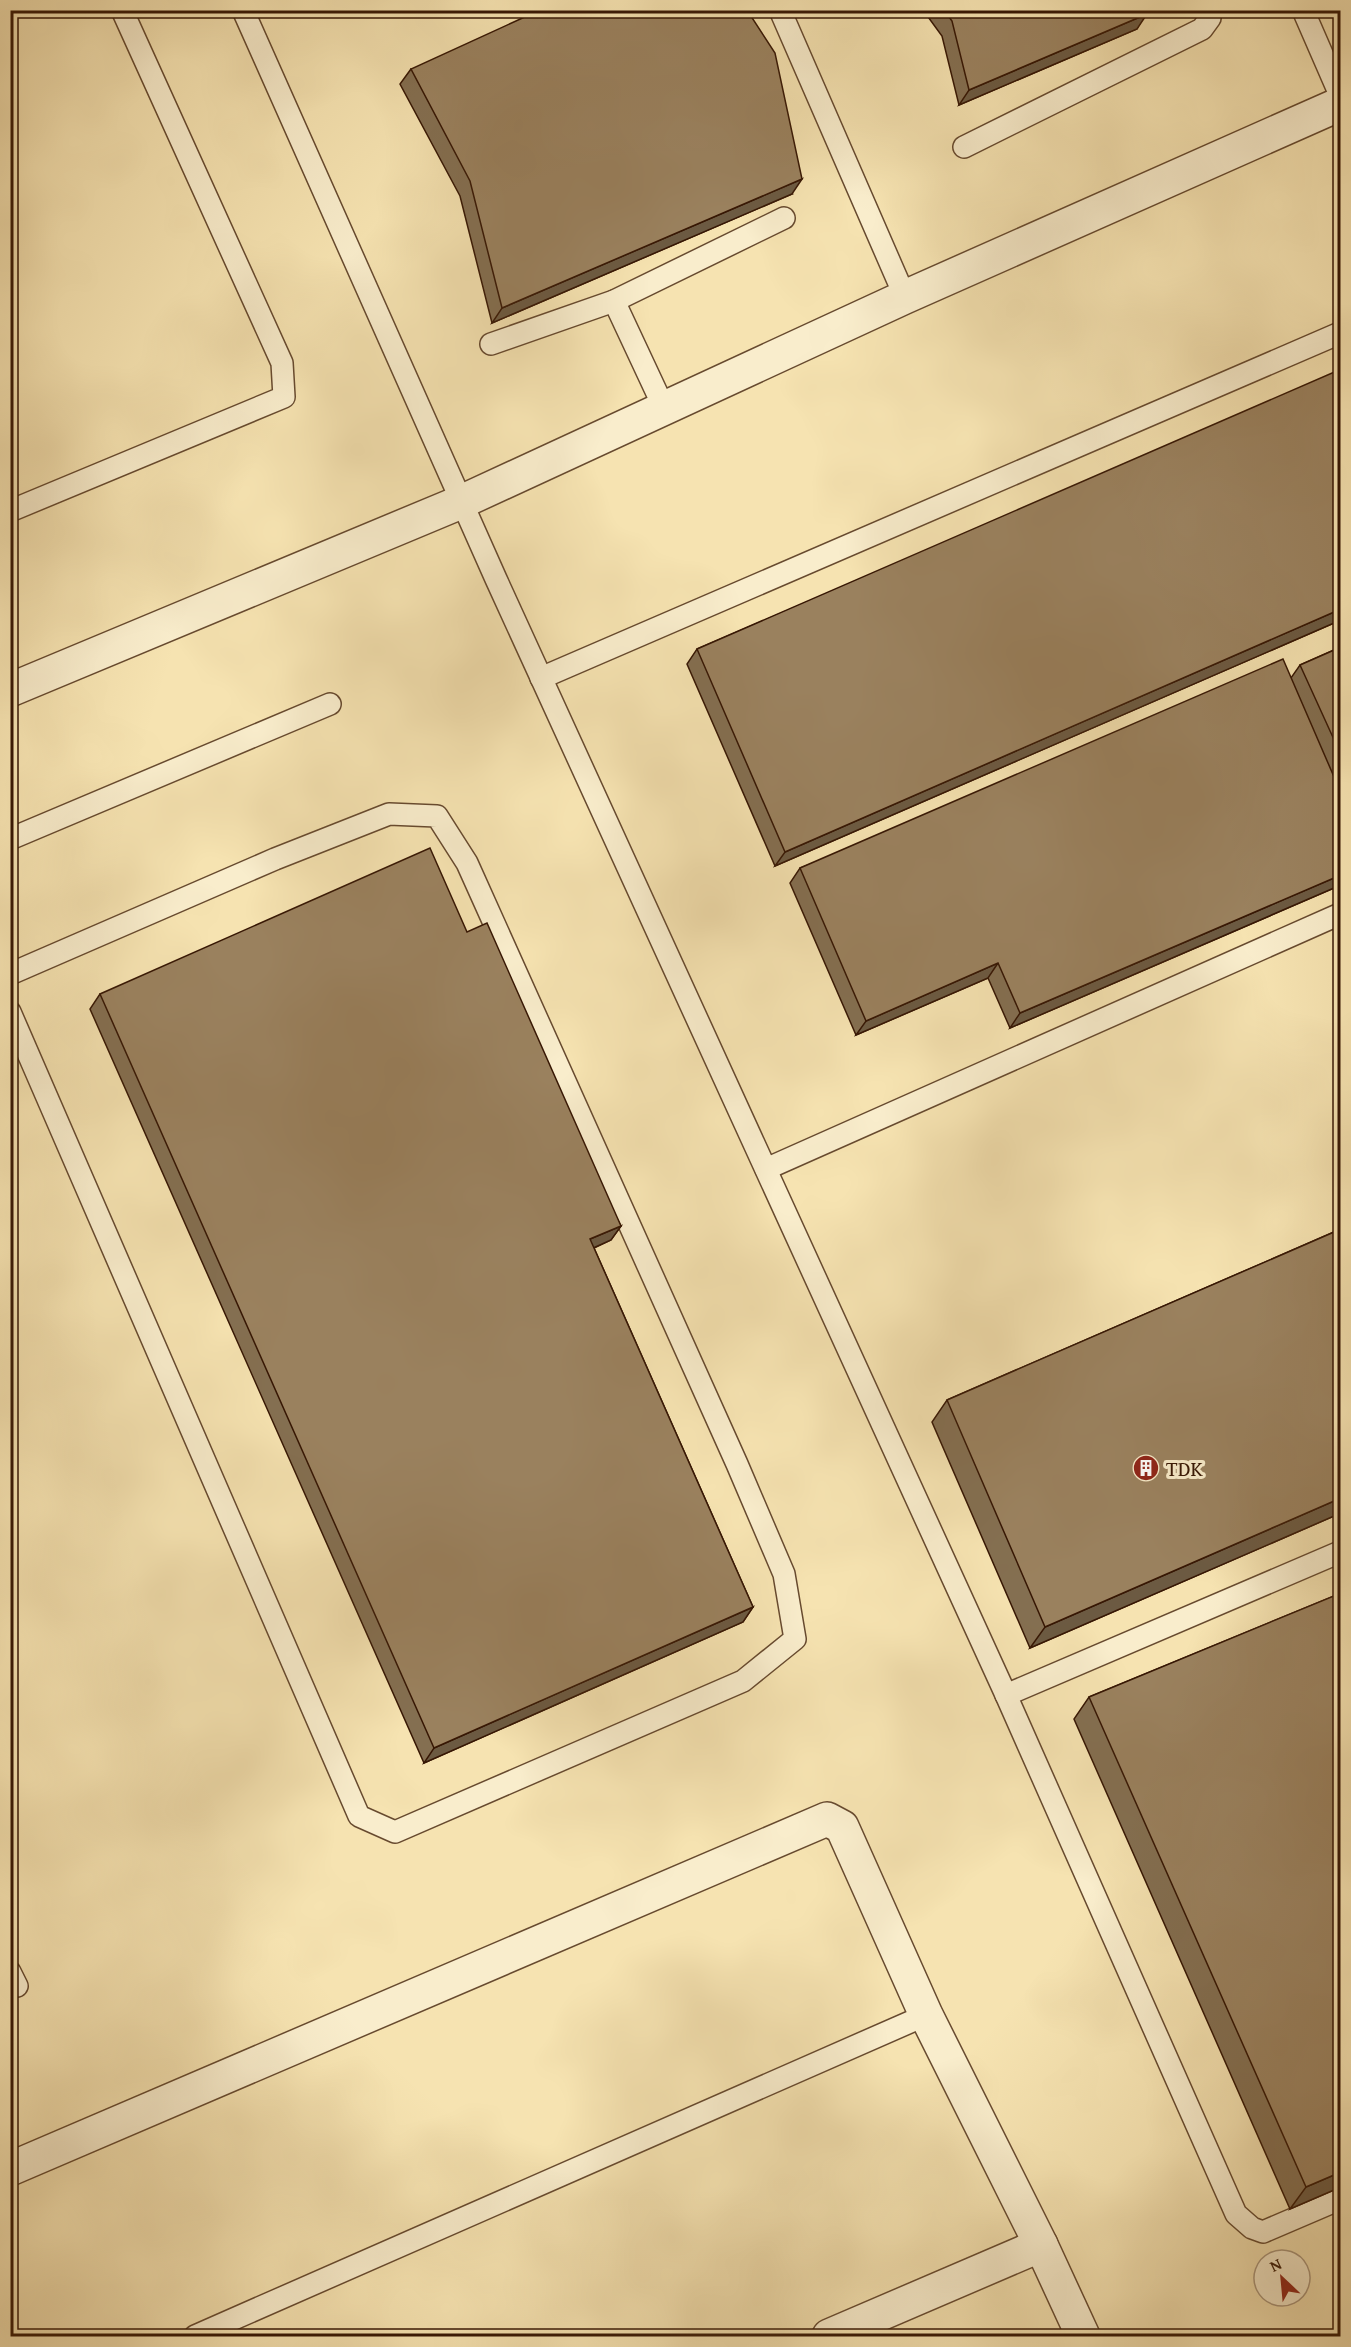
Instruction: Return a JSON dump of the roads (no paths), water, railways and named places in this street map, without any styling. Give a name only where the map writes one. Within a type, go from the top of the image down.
[{"type":"street","points":[[10,690],[461,501],[905,297],[1341,104]]},
{"type":"street","points":[[10,2169],[827,1819],[842,1827],[926,2015],[1041,2245],[1083,2337]]},
{"type":"street","points":[[829,2337],[1041,2245]]},
{"type":"lane","points":[[10,511],[284,397],[282,363],[122,10]]},
{"type":"lane","points":[[243,10],[541,678],[1006,1695],[1236,2214],[1252,2228],[1263,2232],[1341,2199]]},
{"type":"lane","points":[[780,10],[905,297]]},
{"type":"lane","points":[[964,147],[1202,29],[1210,18],[1209,10]]},
{"type":"lane","points":[[1303,10],[1341,95]]},
{"type":"lane","points":[[491,344],[614,301],[784,218]]},
{"type":"lane","points":[[614,301],[664,408]]},
{"type":"lane","points":[[541,678],[1341,333]]},
{"type":"lane","points":[[10,838],[330,704]]},
{"type":"lane","points":[[10,975],[264,863],[389,814],[436,816],[467,863],[737,1464],[784,1574],[795,1639],[743,1681],[395,1832],[359,1816],[10,1012]]},
{"type":"lane","points":[[766,1169],[1341,914]]},
{"type":"lane","points":[[1006,1695],[1341,1552]]},
{"type":"lane","points":[[195,2337],[926,2015]]},
{"type":"place","name":"TDK","points":[[1146,1468]]}]
